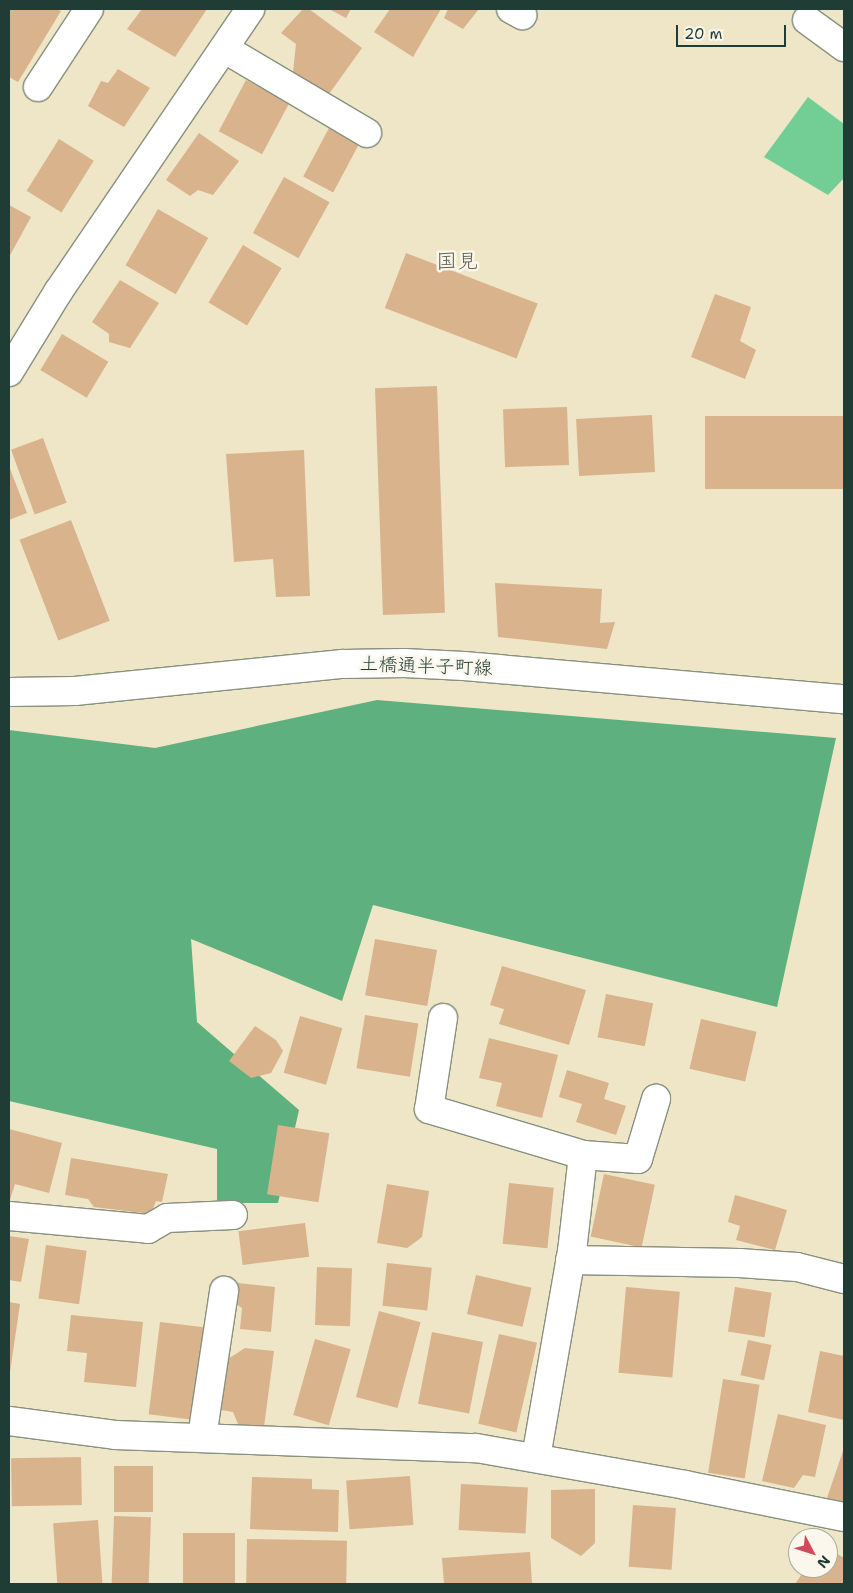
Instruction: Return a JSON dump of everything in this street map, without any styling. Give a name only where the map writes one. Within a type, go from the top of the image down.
[{"type":"street","points":[[38,87],[89,9]]},
{"type":"street","points":[[9,372],[58,292],[225,49],[250,9]]},
{"type":"street","points":[[807,20],[844,47]]},
{"type":"street","points":[[225,49],[367,133]]},
{"type":"street","name":"土橋通半子町線","points":[[9,692],[76,691],[343,664],[404,663],[464,666],[844,699]]},
{"type":"street","points":[[443,1018],[429,1109],[583,1155],[638,1159],[656,1099]]},
{"type":"street","points":[[536,1458],[570,1260],[583,1155]]},
{"type":"street","points":[[9,1216],[148,1229],[167,1218],[233,1215]]},
{"type":"street","points":[[570,1260],[797,1267],[844,1279]]},
{"type":"street","points":[[202,1436],[224,1291]]},
{"type":"street","points":[[9,1421],[115,1435],[202,1436],[476,1448],[685,1485],[844,1517]]},
{"type":"green space","points":[[808,97],[844,124],[844,178],[828,195],[764,157]]},
{"type":"green space","points":[[377,700],[836,738],[777,1007],[373,905],[342,1001],[191,939],[197,1022],[299,1110],[278,1203],[217,1203],[217,1149],[9,1101],[9,730],[155,748]]},
{"type":"building","points":[[9,9],[56,9],[61,11],[18,82],[9,77]]},
{"type":"building","points":[[142,9],[207,9],[175,57],[127,29]]},
{"type":"building","points":[[303,9],[309,9],[362,48],[329,94],[293,72],[296,44],[281,33]]},
{"type":"building","points":[[329,9],[351,9],[346,18]]},
{"type":"building","points":[[390,9],[441,9],[413,57],[374,32]]},
{"type":"building","points":[[448,9],[479,9],[463,29],[444,18]]},
{"type":"building","points":[[118,69],[150,88],[124,127],[88,106],[101,81],[108,83]]},
{"type":"building","points":[[246,80],[289,103],[262,154],[219,131]]},
{"type":"building","points":[[329,128],[359,144],[333,193],[303,177]]},
{"type":"building","points":[[199,133],[239,161],[213,195],[198,190],[190,196],[166,180]]},
{"type":"building","points":[[59,139],[94,161],[61,212],[27,191]]},
{"type":"building","points":[[284,177],[329,202],[298,258],[253,233]]},
{"type":"building","points":[[9,205],[31,217],[9,257]]},
{"type":"building","points":[[158,209],[208,238],[176,294],[126,265]]},
{"type":"building","points":[[243,245],[282,268],[247,326],[208,302]]},
{"type":"building","points":[[406,253],[538,304],[516,359],[385,308]]},
{"type":"building","points":[[120,280],[159,303],[130,348],[109,342],[109,334],[92,322]]},
{"type":"building","points":[[715,294],[751,307],[740,341],[756,350],[745,379],[691,357]]},
{"type":"building","points":[[62,334],[108,362],[87,398],[40,370]]},
{"type":"building","points":[[437,386],[445,613],[383,615],[375,388]]},
{"type":"building","points":[[567,407],[569,465],[505,467],[503,409]]},
{"type":"building","points":[[652,415],[655,472],[579,476],[576,419]]},
{"type":"building","points":[[705,416],[844,416],[844,489],[705,489]]},
{"type":"building","points":[[43,438],[67,503],[35,514],[11,450]]},
{"type":"building","points":[[304,450],[310,596],[276,597],[273,559],[234,562],[226,454]]},
{"type":"building","points":[[9,466],[27,513],[9,520]]},
{"type":"building","points":[[71,520],[110,621],[58,641],[20,540]]},
{"type":"building","points":[[495,583],[602,589],[600,623],[615,622],[607,649],[498,637]]},
{"type":"building","points":[[375,939],[437,950],[427,1006],[365,995]]},
{"type":"building","points":[[502,966],[586,990],[569,1045],[499,1024],[504,1009],[490,1005]]},
{"type":"building","points":[[606,994],[653,1003],[645,1046],[598,1037]]},
{"type":"building","points":[[365,1015],[418,1023],[410,1077],[357,1068]]},
{"type":"building","points":[[300,1016],[342,1028],[326,1085],[284,1073]]},
{"type":"building","points":[[701,1019],[757,1032],[745,1082],[690,1069]]},
{"type":"building","points":[[255,1026],[276,1040],[283,1051],[271,1073],[251,1078],[229,1061]]},
{"type":"building","points":[[489,1038],[558,1055],[542,1118],[496,1106],[502,1083],[479,1078]]},
{"type":"building","points":[[567,1070],[609,1083],[604,1099],[626,1106],[616,1135],[576,1122],[582,1104],[559,1097]]},
{"type":"building","points":[[278,1125],[329,1133],[318,1202],[267,1194]]},
{"type":"building","points":[[9,1129],[62,1143],[49,1193],[15,1184],[9,1203]]},
{"type":"building","points":[[71,1158],[168,1174],[162,1202],[156,1201],[151,1214],[94,1207],[88,1199],[65,1195]]},
{"type":"building","points":[[604,1174],[655,1185],[642,1247],[591,1237]]},
{"type":"building","points":[[509,1183],[554,1188],[547,1248],[503,1244]]},
{"type":"building","points":[[387,1184],[429,1191],[422,1237],[407,1248],[377,1243]]},
{"type":"building","points":[[735,1195],[787,1210],[775,1250],[736,1240],[740,1226],[728,1222]]},
{"type":"building","points":[[305,1223],[309,1257],[243,1265],[238,1231]]},
{"type":"building","points":[[9,1236],[29,1239],[21,1282],[9,1280]]},
{"type":"building","points":[[46,1245],[87,1251],[79,1304],[38,1298]]},
{"type":"building","points":[[387,1263],[432,1268],[427,1310],[383,1306]]},
{"type":"building","points":[[317,1267],[352,1268],[350,1326],[315,1325]]},
{"type":"building","points":[[476,1275],[532,1288],[523,1327],[467,1314]]},
{"type":"building","points":[[238,1283],[275,1287],[271,1332],[240,1329],[242,1308],[236,1304]]},
{"type":"building","points":[[626,1287],[680,1292],[672,1377],[619,1373]]},
{"type":"building","points":[[735,1287],[772,1293],[765,1337],[728,1331]]},
{"type":"building","points":[[9,1302],[20,1304],[10,1372],[9,1372]]},
{"type":"building","points":[[379,1311],[421,1322],[397,1408],[356,1397]]},
{"type":"building","points":[[71,1315],[143,1322],[136,1387],[84,1382],[87,1353],[67,1351]]},
{"type":"building","points":[[160,1322],[208,1328],[196,1420],[149,1414]]},
{"type":"building","points":[[432,1332],[483,1342],[469,1414],[418,1404]]},
{"type":"building","points":[[499,1334],[537,1343],[516,1432],[478,1424]]},
{"type":"building","points":[[315,1339],[351,1349],[329,1425],[293,1415]]},
{"type":"building","points":[[748,1340],[771,1345],[764,1380],[741,1375]]},
{"type":"building","points":[[245,1348],[274,1351],[264,1427],[238,1424],[233,1412],[216,1409],[228,1359]]},
{"type":"building","points":[[820,1351],[844,1356],[844,1420],[808,1412]]},
{"type":"building","points":[[723,1379],[760,1385],[745,1479],[708,1473]]},
{"type":"building","points":[[778,1414],[826,1425],[815,1477],[803,1475],[794,1488],[762,1481]]},
{"type":"building","points":[[844,1448],[844,1504],[827,1498]]},
{"type":"building","points":[[81,1457],[82,1505],[12,1506],[11,1458]]},
{"type":"building","points":[[114,1466],[153,1466],[153,1512],[114,1512]]},
{"type":"building","points":[[410,1476],[413,1525],[350,1529],[346,1480]]},
{"type":"building","points":[[252,1477],[312,1479],[312,1489],[339,1490],[338,1532],[250,1529]]},
{"type":"building","points":[[461,1484],[528,1488],[526,1533],[459,1530]]},
{"type":"building","points":[[595,1489],[595,1543],[581,1556],[551,1538],[551,1490]]},
{"type":"building","points":[[633,1505],[676,1508],[672,1570],[629,1567]]},
{"type":"building","points":[[114,1516],[151,1517],[149,1584],[112,1584]]},
{"type":"building","points":[[98,1520],[102,1584],[57,1584],[53,1523]]},
{"type":"building","points":[[183,1533],[235,1533],[235,1584],[183,1584]]},
{"type":"building","points":[[247,1539],[347,1541],[346,1584],[246,1584]]},
{"type":"building","points":[[530,1552],[532,1584],[444,1584],[442,1558]]},
{"type":"building","points":[[838,1554],[844,1558],[844,1584],[795,1584],[799,1578],[838,1578]]},
{"type":"district","name":"国見","points":[[457,261]]}]
